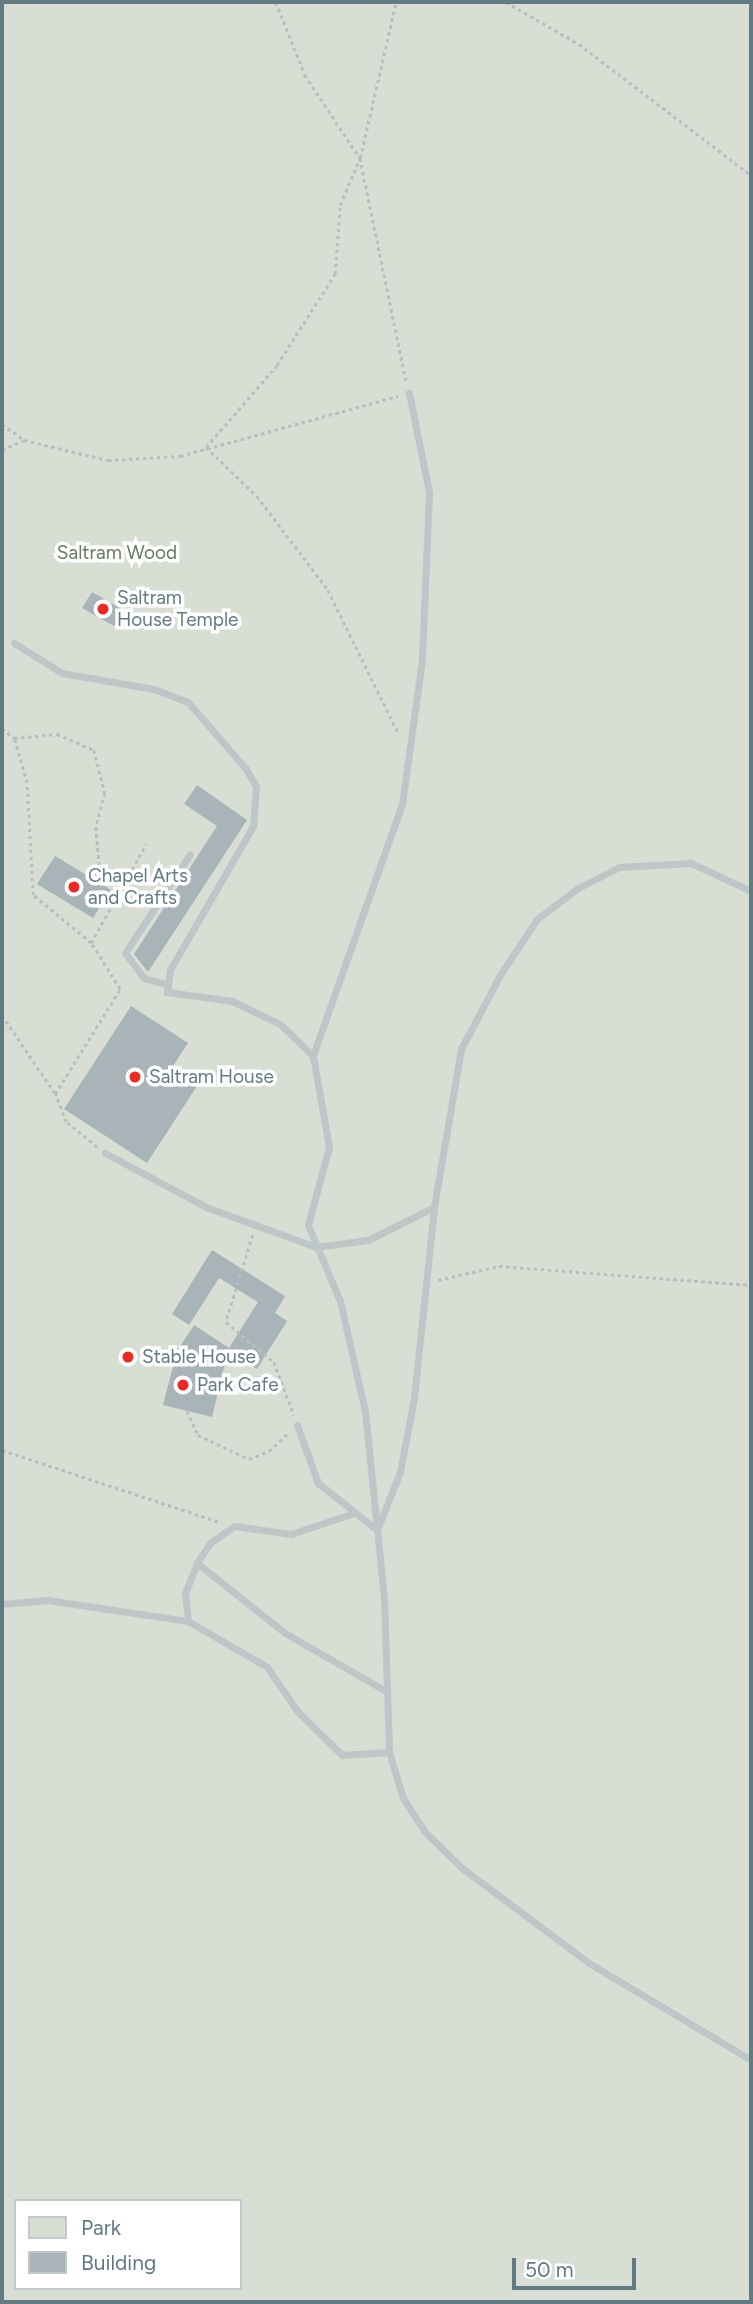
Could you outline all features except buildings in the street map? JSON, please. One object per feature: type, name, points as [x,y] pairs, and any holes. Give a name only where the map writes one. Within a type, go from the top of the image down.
[{"type":"lane","points":[[409,393],[429,492],[422,660],[402,804],[313,1056],[329,1147],[308,1225],[354,1354],[377,1530],[389,1752],[403,1798],[425,1832],[461,1868],[589,1963],[751,2060]]},
{"type":"lane","points":[[14,643],[62,673],[154,688],[188,702],[256,786],[253,827],[241,855],[166,984],[167,992],[232,1001],[280,1024],[313,1056]]},
{"type":"lane","points":[[166,984],[144,978],[125,953],[190,854]]},
{"type":"lane","points":[[377,1530],[400,1472],[434,1208],[461,1049],[537,919],[588,883],[654,860],[691,863],[751,891]]},
{"type":"lane","points":[[105,1153],[255,1227],[316,1247],[368,1240],[434,1208]]},
{"type":"lane","points":[[297,1425],[318,1483],[351,1514],[377,1530]]},
{"type":"lane","points":[[188,1621],[185,1593],[197,1563],[210,1543],[234,1526],[291,1534],[351,1514]]},
{"type":"lane","points":[[197,1563],[285,1633],[384,1690]]},
{"type":"lane","points":[[2,1604],[47,1600],[188,1621],[267,1667],[298,1712],[342,1755],[389,1752]]},
{"type":"path","points":[[2,424],[24,440],[108,460],[180,456],[409,393],[360,158],[305,75],[276,2]]},
{"type":"path","points":[[206,447],[277,365],[335,274],[340,205],[360,158],[396,2]]},
{"type":"path","points":[[506,2],[579,44],[751,176]]},
{"type":"path","points":[[2,450],[24,440]]},
{"type":"path","points":[[206,447],[257,496],[328,590],[357,639],[408,754]]},
{"type":"path","points":[[2,728],[13,738],[27,783],[33,895],[91,943],[120,989],[55,1094]]},
{"type":"path","points":[[13,738],[57,734],[94,750],[105,793],[96,827],[99,863],[120,891]]},
{"type":"path","points":[[91,943],[146,844]]},
{"type":"path","points":[[2,1015],[35,1073],[55,1094],[66,1122],[105,1153]]},
{"type":"path","points":[[187,1411],[198,1435],[249,1459],[270,1451],[297,1425],[274,1362],[226,1322],[255,1227]]},
{"type":"path","points":[[426,1282],[499,1266],[751,1285]]},
{"type":"path","points":[[2,1450],[234,1526]]},
{"type":"green space","name":"Saltram Wood","points":[[2,2],[751,2],[751,2302],[2,2302]]},
{"type":"place","name":"Saltram House Temple","points":[[103,609]]},
{"type":"place","name":"Chapel Arts and Crafts","points":[[74,887]]},
{"type":"place","name":"Saltram House","points":[[135,1077]]},
{"type":"place","name":"Stable House","points":[[128,1357]]},
{"type":"place","name":"Park Cafe","points":[[183,1385]]}]
